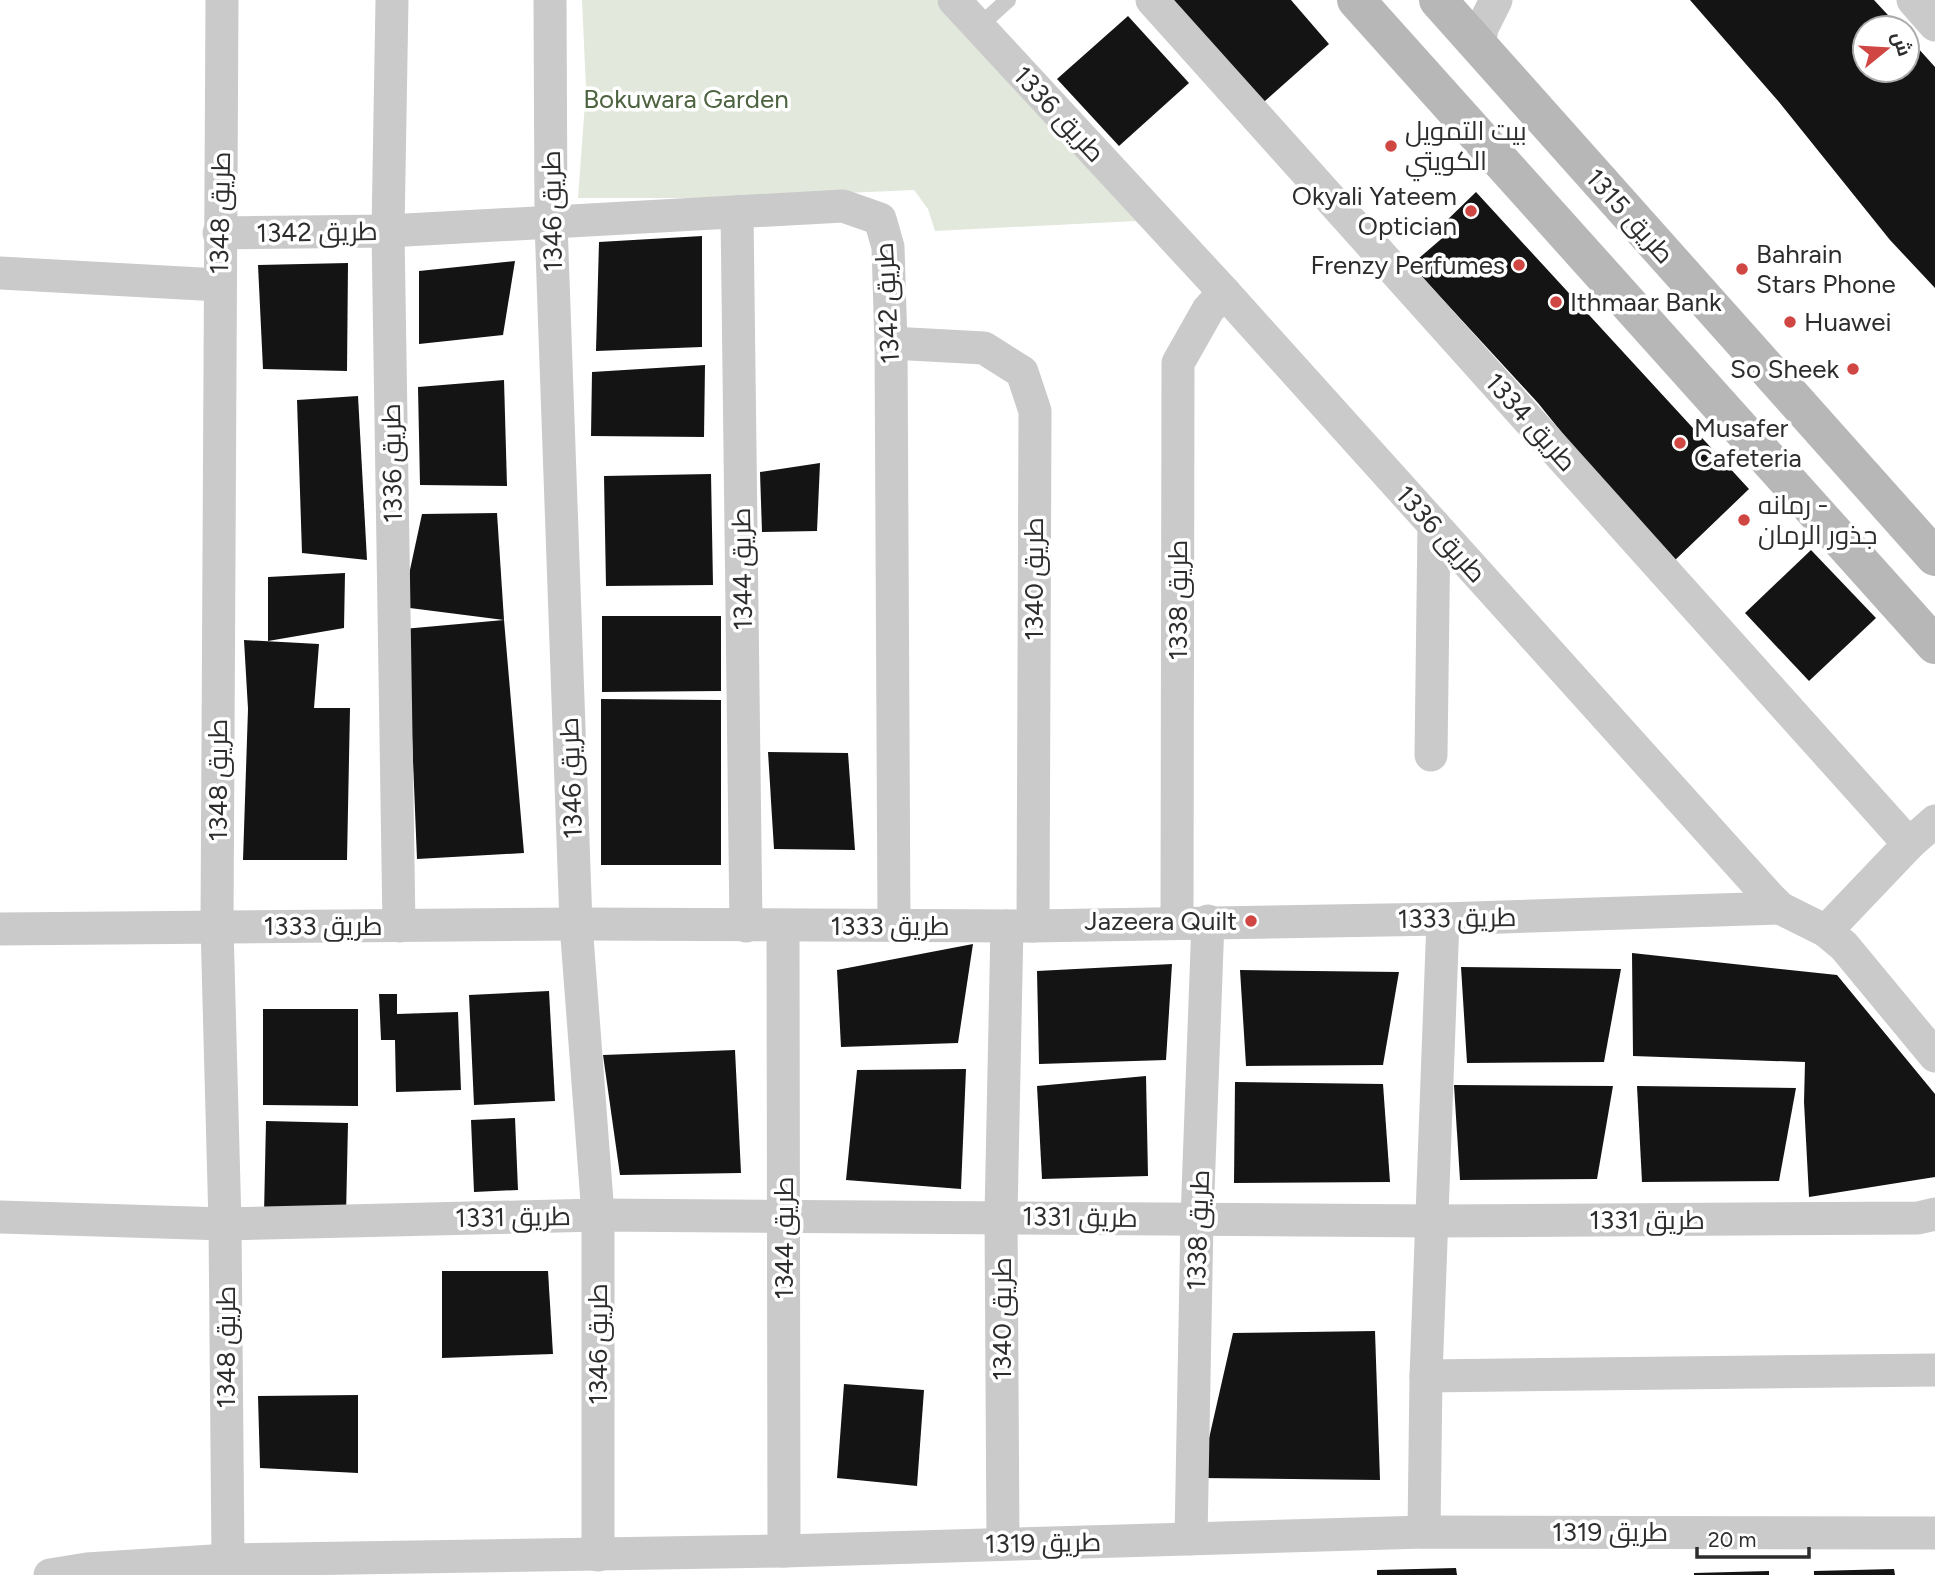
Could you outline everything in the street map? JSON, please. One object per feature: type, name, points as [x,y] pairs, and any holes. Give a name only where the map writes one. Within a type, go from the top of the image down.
[{"type":"street","name":"طريق 1348","points":[[222,0],[217,926],[225,1224],[228,1560]]},
{"type":"street","name":"طريق 1336","points":[[392,0],[388,231],[398,926]]},
{"type":"street","name":"طريق 1346","points":[[550,0],[551,223],[576,924],[598,1215],[598,1555]]},
{"type":"street","name":"طريق 1336","points":[[954,0],[1224,292],[1780,908],[1826,931],[1844,946],[1935,1056]]},
{"type":"street","name":"طريق 1334","points":[[1152,0],[1909,844]]},
{"type":"street","points":[[1356,0],[1935,645]]},
{"type":"street","name":"طريق 1315","points":[[1438,0],[1935,557]]},
{"type":"street","points":[[1479,47],[1482,28],[1496,0]]},
{"type":"street","points":[[1913,0],[1935,25]]},
{"type":"street","name":"طريق 1342","points":[[219,233],[388,231],[843,206],[880,219],[888,247],[891,343],[894,925]]},
{"type":"street","name":"طريق 1344","points":[[737,212],[746,926]]},
{"type":"street","points":[[0,274],[219,285]]},
{"type":"street","name":"طريق 1338","points":[[1191,1539],[1197,1219],[1178,363],[1208,310],[1224,292]]},
{"type":"street","name":"طريق 1340","points":[[891,343],[984,348],[1022,372],[1035,411],[1020,926],[1001,1216],[1003,1543]]},
{"type":"street","points":[[1431,755],[1434,525]]},
{"type":"street","points":[[1826,931],[1909,844],[1935,821]]},
{"type":"street","name":"طريق 1333","points":[[0,929],[576,924],[1020,926],[1192,921],[1443,919],[1780,908]]},
{"type":"street","points":[[1424,1532],[1426,1376],[1434,1221],[1443,919]]},
{"type":"street","name":"طريق 1344","points":[[783,926],[784,1550]]},
{"type":"street","name":"طريق 1331","points":[[0,1217],[225,1224],[598,1215],[1434,1221],[1918,1218],[1935,1214]]},
{"type":"street","points":[[1426,1376],[1935,1370]]},
{"type":"street","name":"طريق 1319","points":[[50,1575],[128,1566],[149,1571],[228,1560],[425,1566],[532,1565],[598,1555],[1424,1532],[1935,1533]]},
{"type":"lane","points":[[978,27],[1008,0]]},
{"type":"green space","name":"Bokuwara Garden","points":[[582,0],[937,0],[1136,221],[935,231],[928,209],[914,190],[737,198],[578,198],[586,89]]},
{"type":"building","points":[[1163,0],[1291,0],[1329,44],[1257,108]]},
{"type":"building","points":[[1690,0],[1874,0],[1887,14],[1851,14],[1851,84],[1921,84],[1921,52],[1935,67],[1935,288],[1890,240],[1779,102]]},
{"type":"building","points":[[1128,16],[1189,83],[1119,146],[1057,79]]},
{"type":"building","points":[[1476,192],[1749,489],[1673,562],[1614,497],[1538,403],[1411,265],[1447,234],[1440,227]]},
{"type":"building","points":[[702,236],[702,347],[596,351],[599,242]]},
{"type":"building","points":[[515,261],[503,335],[419,344],[419,271]]},
{"type":"building","points":[[348,263],[347,371],[263,369],[258,265]]},
{"type":"building","points":[[705,365],[704,437],[591,436],[592,372]]},
{"type":"building","points":[[504,380],[507,486],[420,485],[418,387]]},
{"type":"building","points":[[358,396],[367,560],[302,553],[297,400]]},
{"type":"building","points":[[820,463],[817,531],[762,532],[760,472]]},
{"type":"building","points":[[711,474],[713,585],[606,586],[604,476]]},
{"type":"building","points":[[497,513],[504,620],[402,607],[422,514]]},
{"type":"building","points":[[1811,550],[1876,618],[1809,681],[1745,613]]},
{"type":"building","points":[[345,573],[344,628],[268,641],[268,577]]},
{"type":"building","points":[[602,616],[721,616],[721,691],[602,692]]},
{"type":"building","points":[[504,620],[524,853],[417,859],[411,712],[403,629]]},
{"type":"building","points":[[244,640],[319,644],[314,708],[350,708],[347,860],[243,860],[248,709]]},
{"type":"building","points":[[601,699],[721,700],[721,865],[601,865]]},
{"type":"building","points":[[768,752],[848,753],[855,850],[774,849]]},
{"type":"building","points":[[973,944],[958,1043],[841,1047],[837,970]]},
{"type":"building","points":[[1632,953],[1837,975],[1935,1094],[1935,1177],[1809,1197],[1804,1102],[1805,1062],[1633,1056]]},
{"type":"building","points":[[1172,964],[1166,1060],[1039,1064],[1037,971]]},
{"type":"building","points":[[1461,967],[1621,969],[1604,1062],[1467,1063]]},
{"type":"building","points":[[1240,970],[1399,972],[1383,1065],[1246,1066]]},
{"type":"building","points":[[549,991],[555,1101],[474,1105],[469,995]]},
{"type":"building","points":[[379,994],[397,994],[397,1014],[458,1012],[461,1090],[396,1092],[395,1040],[381,1040]]},
{"type":"building","points":[[263,1009],[358,1009],[358,1106],[263,1105]]},
{"type":"building","points":[[735,1050],[741,1173],[620,1175],[603,1055]]},
{"type":"building","points":[[966,1069],[961,1189],[846,1180],[857,1070]]},
{"type":"building","points":[[1146,1076],[1148,1176],[1042,1179],[1037,1086]]},
{"type":"building","points":[[1235,1082],[1383,1084],[1390,1182],[1234,1183]]},
{"type":"building","points":[[1454,1085],[1613,1086],[1597,1179],[1460,1180]]},
{"type":"building","points":[[1637,1086],[1796,1088],[1779,1181],[1642,1182]]},
{"type":"building","points":[[515,1118],[518,1190],[474,1192],[471,1120]]},
{"type":"building","points":[[266,1121],[348,1123],[346,1216],[264,1214]]},
{"type":"building","points":[[442,1271],[548,1271],[553,1354],[442,1358]]},
{"type":"building","points":[[1375,1331],[1380,1480],[1200,1478],[1233,1333]]},
{"type":"building","points":[[844,1384],[924,1390],[917,1486],[837,1478]]},
{"type":"building","points":[[358,1395],[358,1473],[260,1468],[258,1396]]},
{"type":"building","points":[[1456,1568],[1457,1575],[1377,1575],[1377,1570]]},
{"type":"building","points":[[1894,1569],[1895,1575],[1814,1575],[1814,1571]]},
{"type":"building","points":[[1769,1571],[1769,1575],[1694,1575],[1694,1573]]},
{"type":"place","name":"بيت التمويل الكويتي","points":[[1391,146]]},
{"type":"place","name":"Okyali Yateem Optician","points":[[1471,211]]},
{"type":"place","name":"Frenzy Perfumes","points":[[1519,265]]},
{"type":"place","name":"Bahrain Stars Phone","points":[[1742,269]]},
{"type":"place","name":"Ithmaar Bank","points":[[1556,302]]},
{"type":"place","name":"Huawei","points":[[1790,322]]},
{"type":"place","name":"So Sheek","points":[[1853,369]]},
{"type":"place","name":"Musafer Cafeteria","points":[[1680,443]]},
{"type":"place","name":"رمانه - جذور الرمان","points":[[1744,520]]},
{"type":"place","name":"Jazeera Quilt","points":[[1251,921]]}]
